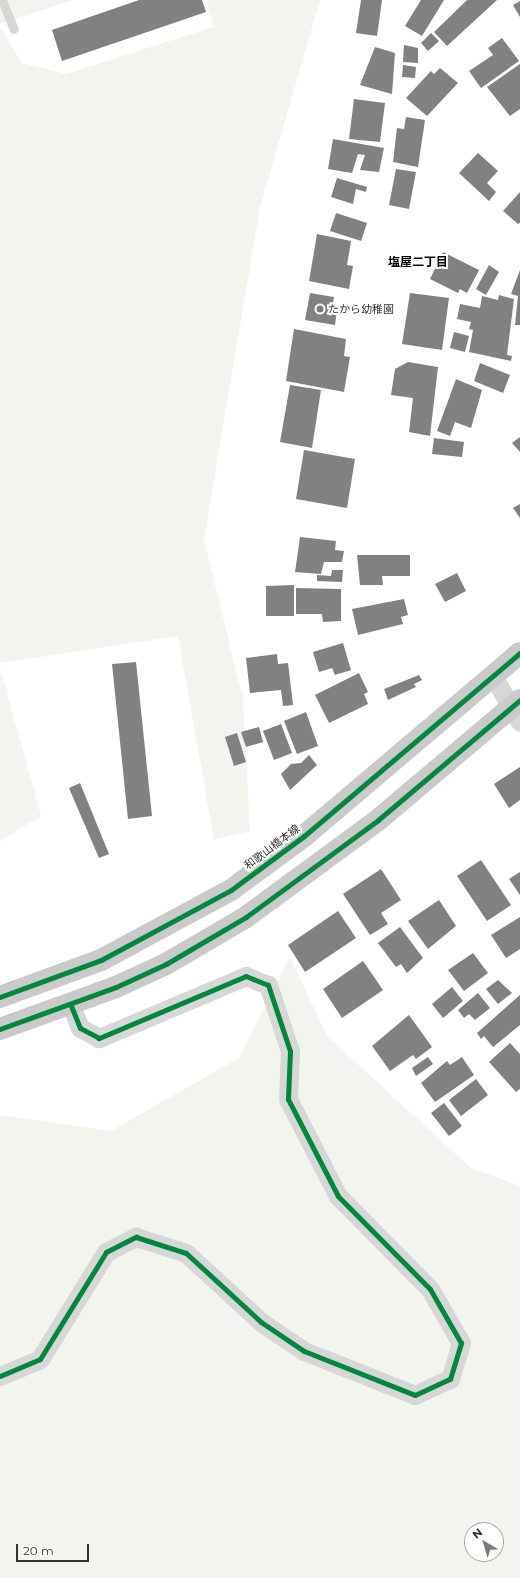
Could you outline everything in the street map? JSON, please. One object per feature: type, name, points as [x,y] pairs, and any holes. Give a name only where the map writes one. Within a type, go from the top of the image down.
[{"type":"main road","name":"和歌山橋本線","points":[[0,997],[101,960],[231,890],[304,836],[520,653]]},
{"type":"main road","points":[[0,1030],[71,1006],[166,964],[246,917],[378,820],[516,710]]},
{"type":"street","points":[[493,676],[516,710]]},
{"type":"street","points":[[0,1376],[40,1359],[106,1252],[136,1237],[186,1253],[261,1322],[304,1351],[415,1395],[450,1379],[462,1343],[430,1289],[338,1196],[288,1098],[290,1051],[268,985],[246,976],[99,1038],[80,1028],[71,1006]]},
{"type":"lane","points":[[2,0],[14,29]]},
{"type":"shaded area","points":[[0,0],[73,0],[0,24]]},
{"type":"shaded area","points":[[206,0],[320,0],[260,207],[204,540],[243,699],[250,831],[214,840],[178,636],[0,663],[0,27],[22,63],[66,74],[213,27]]},
{"type":"shaded area","points":[[0,668],[41,816],[0,841]]},
{"type":"shaded area","points":[[290,957],[327,1036],[471,1168],[520,1186],[520,1578],[0,1578],[0,1115],[111,1131],[239,1058]]},
{"type":"building","points":[[139,0],[202,0],[206,12],[62,61],[52,30]]},
{"type":"building","points":[[361,0],[382,0],[377,36],[356,33]]},
{"type":"building","points":[[421,0],[444,0],[422,36],[405,26]]},
{"type":"building","points":[[467,0],[497,0],[447,46],[434,32]]},
{"type":"building","points":[[520,1],[520,17],[513,5]]},
{"type":"building","points":[[431,33],[439,41],[428,51],[421,43]]},
{"type":"building","points":[[502,38],[519,61],[481,88],[469,71],[493,55],[488,48]]},
{"type":"building","points":[[404,45],[418,48],[418,63],[403,62]]},
{"type":"building","points":[[375,47],[395,53],[392,94],[360,85]]},
{"type":"building","points":[[520,64],[520,109],[510,116],[487,87]]},
{"type":"building","points":[[403,65],[416,67],[415,78],[402,77]]},
{"type":"building","points":[[440,68],[458,83],[427,116],[406,98],[431,71],[434,74]]},
{"type":"building","points":[[354,99],[385,103],[380,142],[349,139]]},
{"type":"building","points":[[406,117],[425,120],[418,167],[393,162],[397,128],[404,129]]},
{"type":"building","points":[[333,139],[384,148],[379,172],[360,170],[365,155],[358,154],[352,173],[328,169]]},
{"type":"building","points":[[478,153],[498,171],[487,183],[496,192],[489,201],[459,173]]},
{"type":"building","points":[[396,169],[416,172],[409,209],[389,205]]},
{"type":"building","points":[[337,178],[367,187],[366,192],[356,189],[353,204],[331,197]]},
{"type":"building","points":[[520,192],[520,223],[518,224],[503,211]]},
{"type":"building","points":[[336,213],[367,223],[361,241],[330,231]]},
{"type":"building","points":[[317,234],[351,241],[347,265],[353,266],[349,289],[309,281]]},
{"type":"building","points":[[443,252],[479,270],[467,293],[460,289],[458,293],[430,279]]},
{"type":"building","points":[[489,265],[499,272],[486,295],[476,289]]},
{"type":"building","points":[[520,270],[520,325],[515,325],[518,296],[511,294]]},
{"type":"building","points":[[310,293],[334,297],[332,309],[337,310],[335,325],[305,320]]},
{"type":"building","points":[[410,293],[449,298],[442,350],[402,344]]},
{"type":"building","points":[[499,295],[514,299],[507,355],[512,356],[511,361],[469,352],[473,330],[469,329],[471,322],[457,319],[460,304],[480,308],[482,296],[498,300]]},
{"type":"building","points":[[294,329],[346,339],[344,356],[350,357],[344,392],[286,381]]},
{"type":"building","points":[[454,332],[469,336],[465,352],[450,348]]},
{"type":"building","points":[[408,362],[438,367],[430,436],[409,432],[413,398],[391,395],[395,369]]},
{"type":"building","points":[[480,363],[510,375],[503,393],[474,381]]},
{"type":"building","points":[[456,379],[482,390],[471,428],[455,422],[450,436],[437,431]]},
{"type":"building","points":[[290,385],[321,390],[312,448],[280,442]]},
{"type":"building","points":[[520,437],[520,452],[512,443]]},
{"type":"building","points":[[434,438],[464,442],[462,457],[432,454]]},
{"type":"building","points":[[304,450],[355,459],[347,508],[296,499]]},
{"type":"building","points":[[520,504],[520,518],[513,508]]},
{"type":"building","points":[[300,537],[336,541],[335,550],[344,551],[342,562],[324,562],[321,574],[295,572]]},
{"type":"building","points":[[357,555],[410,555],[410,576],[382,576],[383,585],[360,585]]},
{"type":"building","points":[[332,570],[343,570],[342,582],[317,581],[317,575],[331,576]]},
{"type":"building","points":[[457,573],[466,591],[445,602],[435,584]]},
{"type":"building","points":[[294,585],[294,616],[266,616],[266,586]]},
{"type":"building","points":[[296,588],[341,589],[341,621],[323,622],[322,614],[296,614]]},
{"type":"building","points":[[404,599],[408,615],[401,617],[403,624],[358,635],[352,609]]},
{"type":"building","points":[[343,643],[351,670],[335,675],[332,668],[319,672],[313,652]]},
{"type":"building","points":[[277,654],[278,664],[288,663],[293,705],[283,706],[281,690],[250,693],[246,658]]},
{"type":"building","points":[[136,662],[152,816],[128,819],[112,664]]},
{"type":"building","points":[[359,673],[368,692],[364,694],[368,704],[329,723],[315,695]]},
{"type":"building","points":[[419,675],[422,680],[414,684],[416,687],[388,700],[384,689]]},
{"type":"building","points":[[306,712],[318,746],[297,754],[284,721]]},
{"type":"building","points":[[281,724],[292,753],[274,760],[263,731]]},
{"type":"building","points":[[259,727],[263,742],[246,747],[241,732]]},
{"type":"building","points":[[237,733],[246,762],[234,766],[225,737]]},
{"type":"building","points":[[309,755],[317,765],[290,790],[281,774],[291,764],[301,763]]},
{"type":"building","points":[[520,767],[520,800],[509,808],[494,784]]},
{"type":"building","points":[[80,783],[109,854],[99,858],[69,788]]},
{"type":"building","points":[[481,860],[511,905],[487,921],[457,876]]},
{"type":"building","points":[[381,869],[401,900],[381,913],[388,924],[370,935],[343,894]]},
{"type":"building","points":[[520,872],[520,895],[509,879]]},
{"type":"building","points":[[439,900],[456,926],[428,949],[408,921]]},
{"type":"building","points":[[338,911],[356,938],[305,972],[288,945]]},
{"type":"building","points":[[520,917],[520,949],[506,958],[491,935]]},
{"type":"building","points":[[400,927],[423,958],[407,973],[401,964],[396,967],[378,943]]},
{"type":"building","points":[[473,953],[488,973],[464,991],[448,970]]},
{"type":"building","points":[[363,961],[383,990],[342,1018],[323,989]]},
{"type":"building","points":[[498,980],[512,993],[498,1004],[486,989]]},
{"type":"building","points":[[452,987],[463,1001],[443,1018],[432,1004]]},
{"type":"building","points":[[478,993],[490,1008],[475,1020],[469,1014],[464,1018],[458,1010]]},
{"type":"building","points":[[520,995],[520,1025],[493,1047],[484,1036],[481,1039],[477,1033]]},
{"type":"building","points":[[409,1015],[432,1047],[416,1059],[413,1055],[390,1071],[372,1046]]},
{"type":"building","points":[[510,1043],[520,1054],[520,1089],[516,1092],[489,1062]]},
{"type":"building","points":[[428,1057],[433,1064],[416,1076],[412,1068]]},
{"type":"building","points":[[462,1057],[474,1075],[435,1102],[421,1083],[447,1061],[450,1065]]},
{"type":"building","points":[[476,1079],[488,1095],[461,1116],[449,1100]]},
{"type":"building","points":[[444,1103],[462,1126],[449,1136],[431,1113]]},
{"type":"cycle path","points":[[0,997],[101,960],[231,890],[304,836],[520,653]]},
{"type":"cycle path","points":[[0,1029],[116,987],[166,964],[246,917],[378,820],[520,700]]},
{"type":"cycle path","points":[[0,1376],[40,1359],[106,1252],[136,1237],[186,1253],[261,1322],[304,1351],[415,1395],[450,1379],[461,1343],[430,1289],[338,1196],[288,1099],[290,1051],[268,985],[246,976],[99,1038],[80,1028],[71,1006]]},
{"type":"place","name":"たから幼稚園","points":[[320,309]]},
{"type":"district","name":"塩屋二丁目","points":[[418,262]]}]
